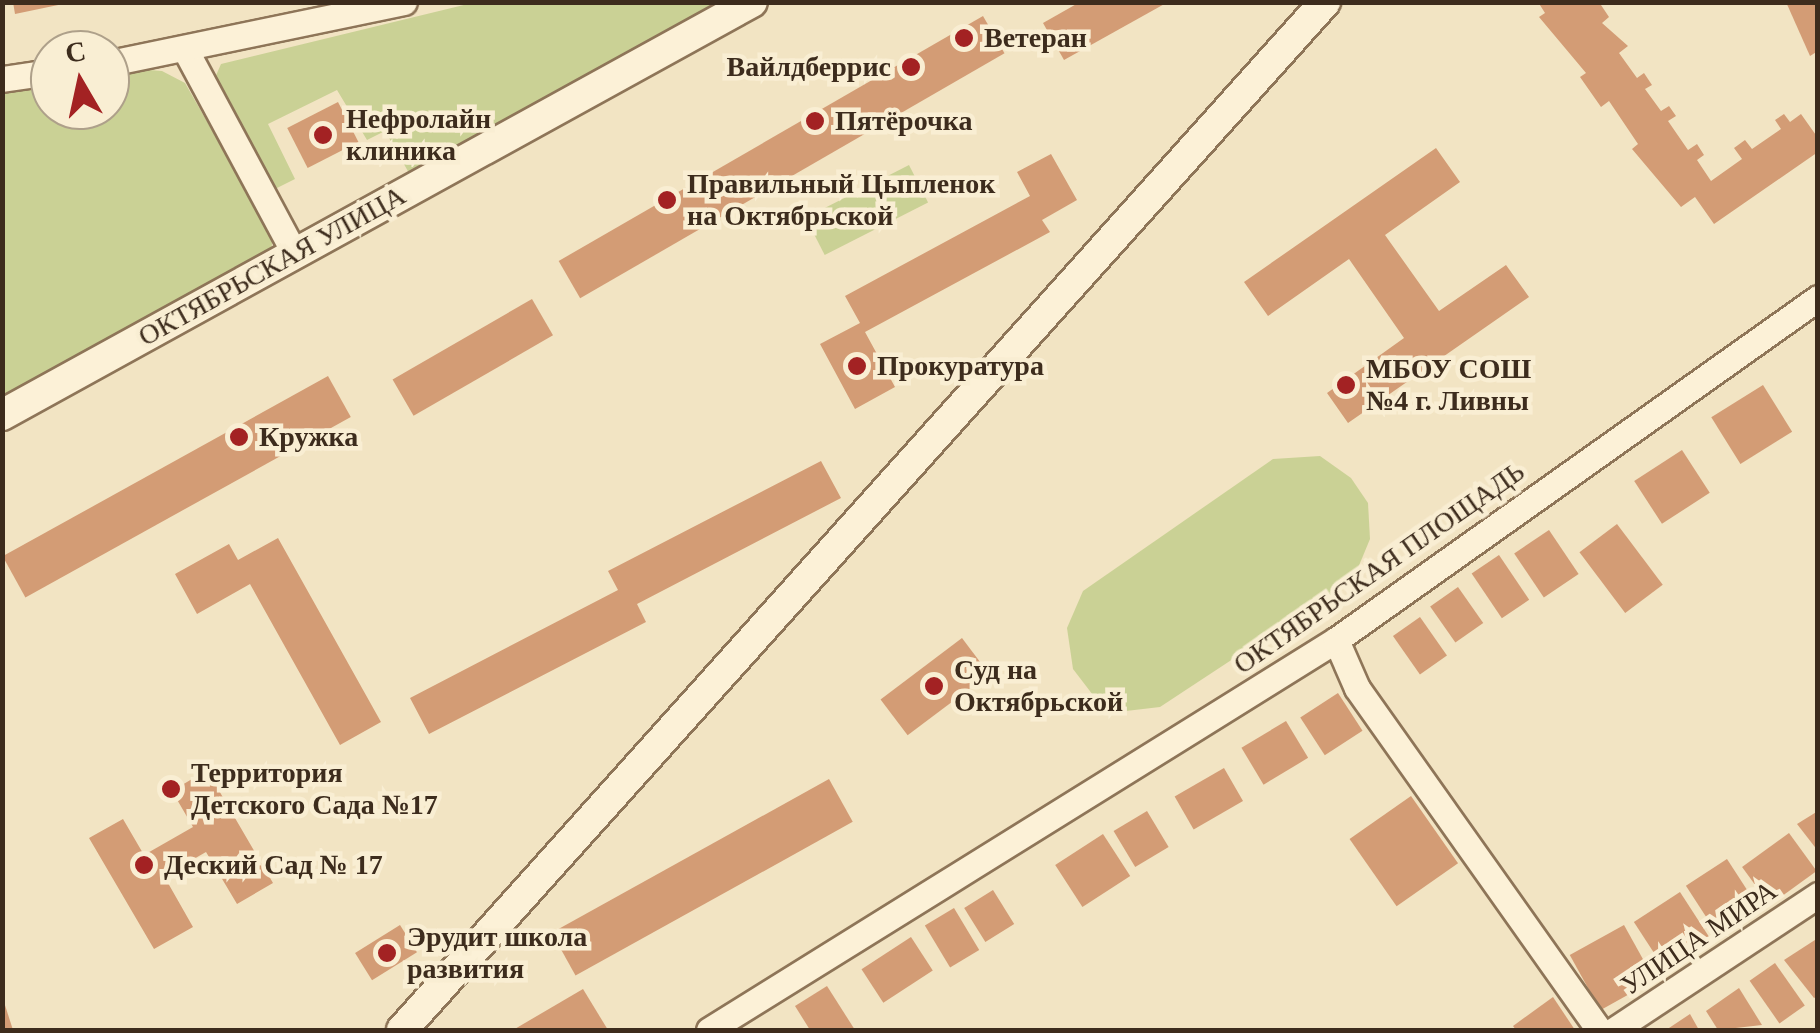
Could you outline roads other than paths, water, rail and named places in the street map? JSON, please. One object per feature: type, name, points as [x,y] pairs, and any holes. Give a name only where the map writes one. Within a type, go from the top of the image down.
[{"type":"street","points":[[130,60],[404,2]]},
{"type":"street","name":"ОКТЯБРЬСКАЯ УЛИЦА","points":[[2,414],[752,2]]},
{"type":"street","points":[[402,1030],[1325,2]]},
{"type":"street","points":[[186,51],[295,254]]},
{"type":"street","points":[[2,80],[30,75]]},
{"type":"street","name":"ОКТЯБРЬСКАЯ ПЛОЩАДЬ","points":[[708,1030],[1336,640],[1818,298]]},
{"type":"street","points":[[1336,640],[1357,688],[1599,1030]]},
{"type":"street","name":"УЛИЦА МИРА","points":[[1614,1030],[1818,895]]},
{"type":"place","name":"Ветеран","points":[[964,38]]},
{"type":"place","name":"Вайлдберрис","points":[[911,67]]},
{"type":"place","name":"Пятёрочка","points":[[815,121]]},
{"type":"place","name":"Нефролайн клиника","points":[[323,135]]},
{"type":"place","name":"Правильный Цыпленок на Октябрьской","points":[[667,200]]},
{"type":"place","name":"Прокуратура","points":[[857,366]]},
{"type":"place","name":"МБОУ СОШ №4 г. Ливны","points":[[1346,385]]},
{"type":"place","name":"Кружка","points":[[239,437]]},
{"type":"place","name":"Суд на Октябрьской","points":[[934,686]]},
{"type":"place","name":"Территория Детского Сада №17","points":[[171,789]]},
{"type":"place","name":"Деский Сад № 17","points":[[144,865]]},
{"type":"place","name":"Эрудит школа развития","points":[[387,953]]}]
